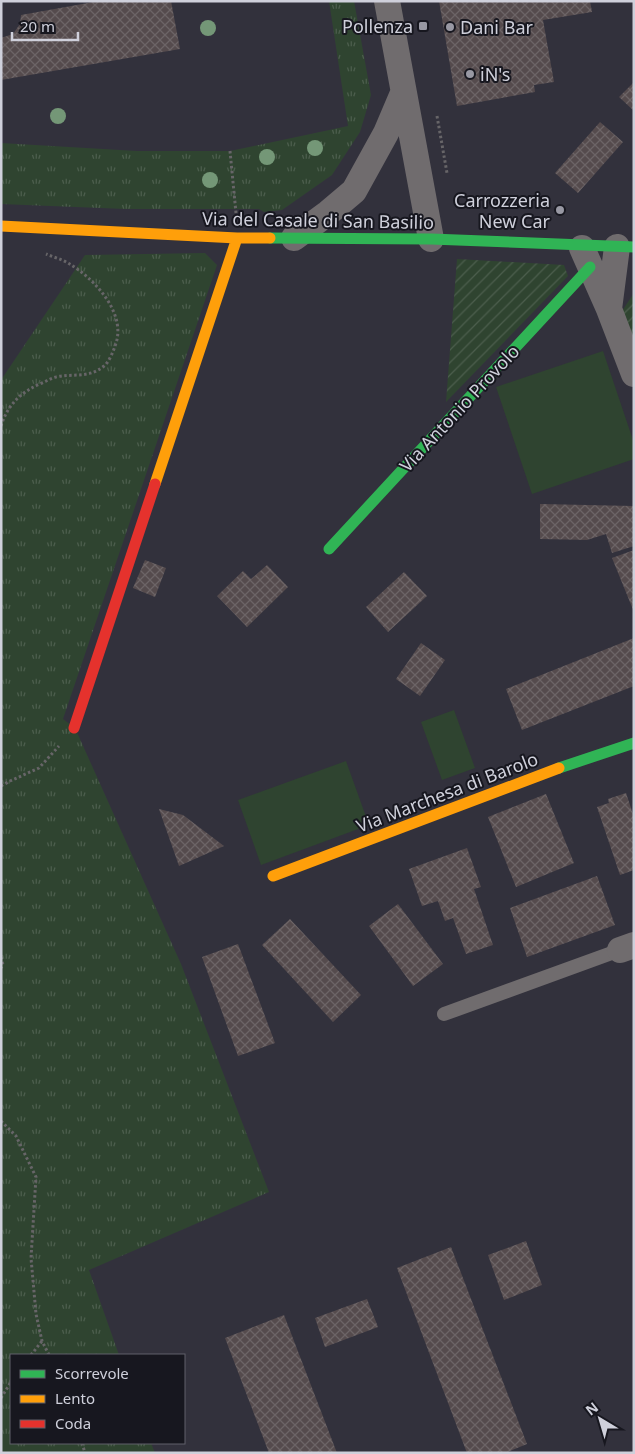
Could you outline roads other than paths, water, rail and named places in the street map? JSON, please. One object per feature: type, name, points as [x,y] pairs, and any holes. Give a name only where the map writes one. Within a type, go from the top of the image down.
[{"type":"street","points":[[387,1],[431,239]]},
{"type":"street","points":[[294,238],[354,191],[386,133],[403,93]]},
{"type":"street","name":"Via del Casale di San Basilio","points":[[1,226],[238,238],[431,239],[586,256],[626,247]]},
{"type":"street","points":[[74,728],[238,238]]},
{"type":"street","points":[[608,309],[626,247]]},
{"type":"street","points":[[586,256],[634,374]]},
{"type":"street","name":"Via Antonio Provolo","points":[[329,550],[586,256]]},
{"type":"street","name":"Via Marchesa di Barolo","points":[[273,876],[542,774],[634,744]]},
{"type":"lane","points":[[444,1014],[627,948]]},
{"type":"place","name":"Pollenza","points":[[423,26]]},
{"type":"place","name":"Dani Bar","points":[[450,27]]},
{"type":"place","name":"iN's","points":[[470,74]]},
{"type":"place","name":"Carrozzeria New Car","points":[[560,210]]}]
